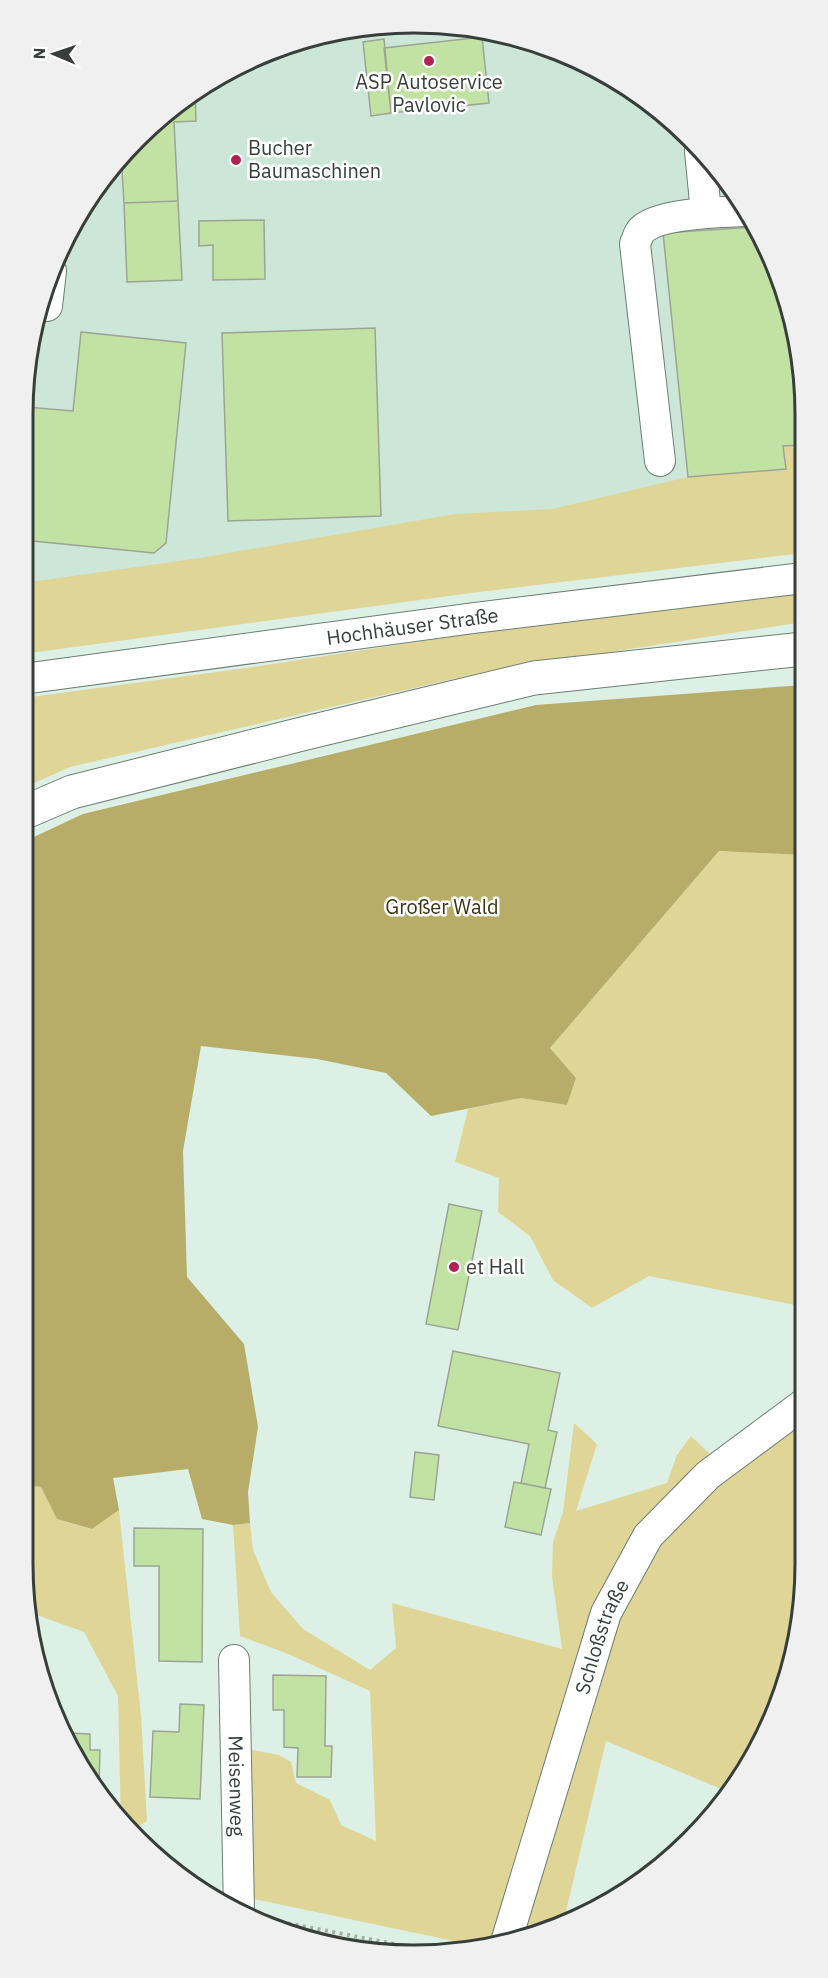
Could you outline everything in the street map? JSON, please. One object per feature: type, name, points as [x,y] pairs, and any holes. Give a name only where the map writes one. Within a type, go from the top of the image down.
[{"type":"highway","points":[[33,808],[72,792],[534,678],[795,650]]},
{"type":"street","points":[[701,165],[706,213]]},
{"type":"street","points":[[660,461],[635,244],[642,229],[659,220],[737,211]]},
{"type":"street","name":"Hochhäuser Straße","points":[[33,678],[474,618],[795,579]]},
{"type":"street","name":"Schloßstraße","points":[[509,1933],[606,1613],[648,1536],[708,1475],[795,1410]]},
{"type":"street","name":"Meisenweg","points":[[234,1660],[250,1908]]},
{"type":"path","points":[[278,1920],[398,1944]]},
{"type":"shaded area","points":[[439,34],[464,36],[513,46],[583,72],[626,97],[646,112],[700,163],[731,202],[744,224],[766,268],[788,340],[795,414],[795,525],[33,593],[34,389],[36,364],[46,315],[72,245],[97,202],[112,182],[163,128],[202,97],[224,84],[245,72],[292,53],[364,36]]},
{"type":"shaded area","points":[[795,445],[795,554],[471,593],[33,653],[33,582],[200,558],[455,514],[552,509],[688,477],[785,469],[783,446]]},
{"type":"shaded area","points":[[795,593],[795,623],[484,672],[70,767],[33,784],[33,697],[246,668],[495,630]]},
{"type":"shaded area","points":[[719,851],[795,855],[795,1305],[649,1276],[592,1308],[553,1280],[530,1236],[498,1212],[499,1178],[455,1162],[468,1109],[521,1098],[567,1105],[576,1078],[550,1048]]},
{"type":"shaded area","points":[[795,1392],[795,1564],[788,1638],[775,1686],[756,1733],[721,1789],[606,1741],[565,1914],[536,1925],[488,1938],[460,1942],[249,1898],[247,1749],[279,1755],[291,1762],[296,1783],[330,1800],[341,1825],[376,1841],[370,1691],[286,1653],[240,1636],[233,1525],[250,1523],[253,1550],[271,1592],[303,1629],[370,1670],[396,1648],[392,1603],[562,1649],[552,1576],[553,1542],[563,1512],[574,1423],[597,1444],[576,1511],[667,1483],[677,1455],[691,1436],[712,1456]]},
{"type":"shaded area","points":[[33,1486],[41,1487],[57,1519],[91,1529],[119,1510],[141,1716],[147,1821],[139,1826],[121,1806],[118,1696],[84,1632],[36,1615],[33,1564]]},
{"type":"green space","name":"Großer Wald","points":[[795,686],[795,855],[719,851],[550,1048],[576,1078],[567,1105],[521,1098],[431,1116],[386,1073],[317,1059],[201,1046],[183,1151],[187,1277],[244,1344],[258,1427],[248,1492],[250,1523],[233,1525],[202,1519],[188,1469],[113,1478],[119,1510],[92,1529],[57,1519],[41,1487],[33,1486],[33,837],[83,814],[536,705]]},
{"type":"building","points":[[475,38],[482,39],[489,103],[391,113],[384,48]]},
{"type":"building","points":[[384,39],[391,113],[371,116],[363,42]]},
{"type":"building","points":[[195,102],[196,121],[174,122],[178,201],[124,203],[122,170],[163,128]]},
{"type":"building","points":[[178,201],[182,280],[127,282],[124,203]]},
{"type":"building","points":[[264,220],[265,279],[213,280],[213,245],[199,246],[199,221]]},
{"type":"building","points":[[746,228],[756,245],[782,315],[792,364],[795,445],[783,446],[786,469],[688,477],[663,233]]},
{"type":"building","points":[[375,328],[381,516],[228,521],[222,333]]},
{"type":"building","points":[[81,332],[186,343],[166,543],[154,553],[33,541],[33,408],[73,411]]},
{"type":"building","name":"et Hall","points":[[449,1204],[482,1211],[458,1330],[426,1324]]},
{"type":"building","points":[[453,1351],[560,1373],[548,1430],[557,1432],[545,1488],[521,1483],[529,1444],[438,1426]]},
{"type":"building","points":[[415,1452],[439,1455],[434,1500],[410,1497]]},
{"type":"building","points":[[514,1482],[551,1489],[541,1535],[505,1527]]},
{"type":"building","points":[[134,1528],[203,1529],[202,1662],[159,1661],[159,1566],[134,1566]]},
{"type":"building","points":[[273,1675],[326,1676],[325,1746],[332,1746],[331,1777],[297,1777],[298,1748],[284,1747],[284,1710],[273,1710]]},
{"type":"building","points":[[180,1704],[204,1705],[200,1799],[150,1797],[153,1731],[179,1732]]},
{"type":"building","points":[[72,1733],[90,1734],[90,1750],[100,1750],[99,1779]]},
{"type":"place","name":"ASP Autoservice Pavlovic","points":[[429,61]]},
{"type":"place","name":"Bucher Baumaschinen","points":[[236,160]]},
{"type":"place","name":"et Hall","points":[[454,1267]]}]
